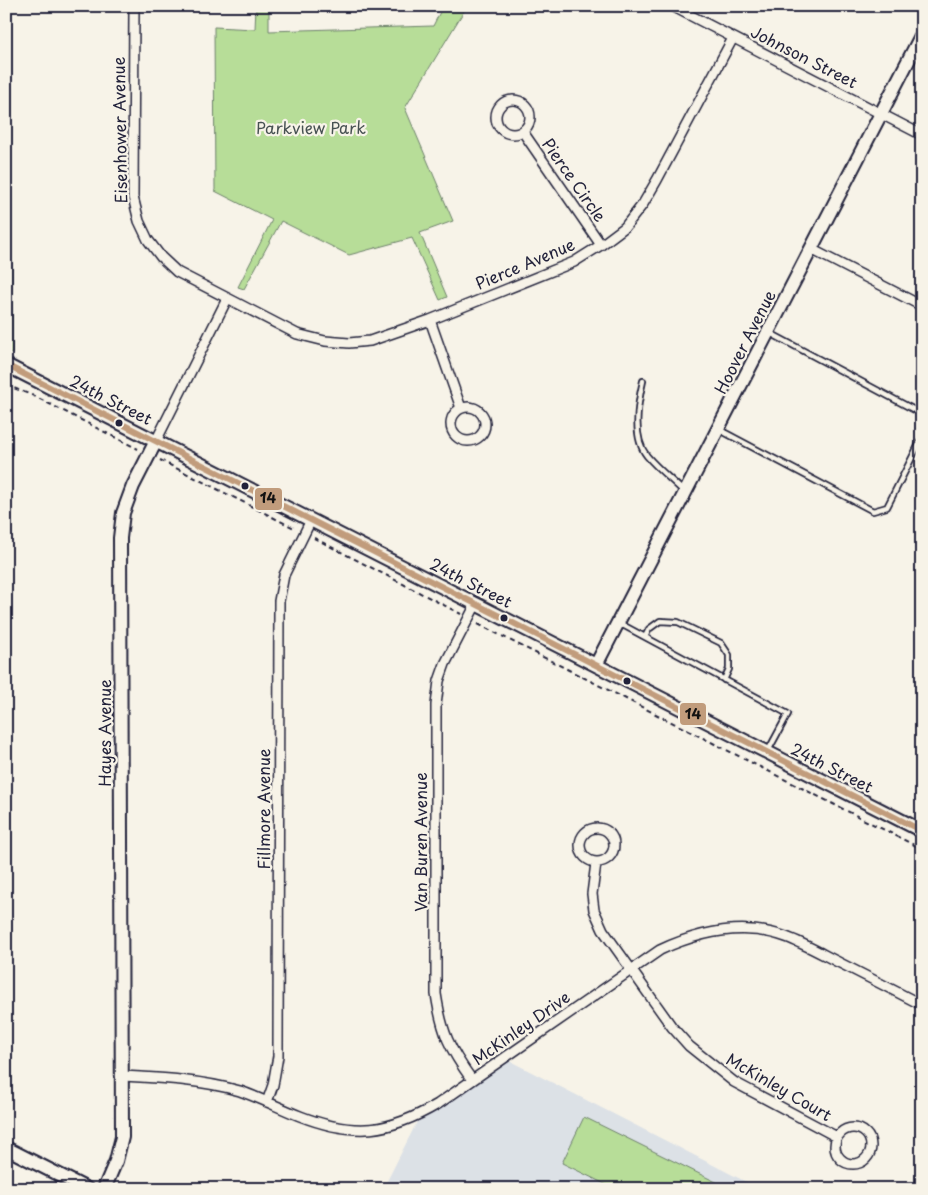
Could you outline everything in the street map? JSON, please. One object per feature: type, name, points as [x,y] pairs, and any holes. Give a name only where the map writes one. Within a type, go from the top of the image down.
[{"type":"street","name":"Eisenhower Avenue","points":[[134,6],[133,197],[139,221],[148,240],[161,257],[177,272],[227,299]]},
{"type":"street","name":"Johnson Street","points":[[672,6],[922,135]]},
{"type":"street","name":"Hoover Avenue","points":[[596,665],[922,34]]},
{"type":"street","name":"Pierce Avenue","points":[[227,299],[297,334],[325,341],[349,344],[370,341],[430,320],[574,262],[625,227],[643,204],[733,38]]},
{"type":"street","name":"Pierce Circle","points":[[523,132],[601,245]]},
{"type":"street","points":[[811,249],[922,306]]},
{"type":"street","name":"Hayes Avenue","points":[[104,1189],[116,1161],[122,1137],[120,538],[123,513],[133,486],[227,299]]},
{"type":"street","points":[[430,320],[461,408]]},
{"type":"street","name":"24th Street","points":[[6,365],[922,832]]},
{"type":"street","name":"Fillmore Avenue","points":[[267,1102],[273,1085],[278,1056],[279,601],[284,575],[310,520]]},
{"type":"street","name":"Van Buren Avenue","points":[[472,1080],[456,1057],[445,1036],[436,994],[436,715],[439,681],[445,664],[476,604]]},
{"type":"street","name":"McKinley Court","points":[[596,863],[592,894],[594,910],[603,930],[672,1027],[708,1062],[734,1082],[837,1137]]},
{"type":"street","name":"McKinley Drive","points":[[122,1076],[211,1084],[241,1092],[323,1124],[367,1130],[388,1127],[406,1122],[438,1104],[660,950],[682,940],[706,933],[728,930],[754,930],[784,936],[922,1005]]},
{"type":"street","name":"McKinley Court","points":[[849,1128],[857,1128],[869,1138],[871,1146],[869,1154],[864,1160],[848,1163],[836,1153],[837,1137],[842,1131],[849,1128]]},
{"type":"street","points":[[6,1148],[87,1189]]},
{"type":"lane","points":[[768,332],[922,414]]},
{"type":"lane","points":[[643,381],[637,404],[638,433],[646,455],[685,493]]},
{"type":"lane","points":[[718,429],[873,511],[887,507],[922,438]]},
{"type":"lane","points":[[645,637],[649,629],[660,621],[678,622],[721,643],[729,655],[729,670],[724,680]]},
{"type":"lane","points":[[618,623],[788,714],[768,753]]},
{"type":"shaded area","points":[[504,1058],[760,1189],[383,1189],[421,1114]]},
{"type":"green space","points":[[6,6],[11,6],[12,354],[6,351]]},
{"type":"green space","name":"Parkview Park","points":[[256,6],[269,6],[269,31],[433,26],[443,6],[467,6],[405,108],[453,221],[420,233],[447,297],[440,300],[412,238],[349,255],[281,221],[244,289],[238,287],[272,220],[215,191],[214,27],[255,29]]},
{"type":"green space","points":[[584,1117],[720,1184],[712,1189],[615,1189],[562,1163]]},
{"type":"transit line","name":"14","points":[[6,365],[922,831]]}]
